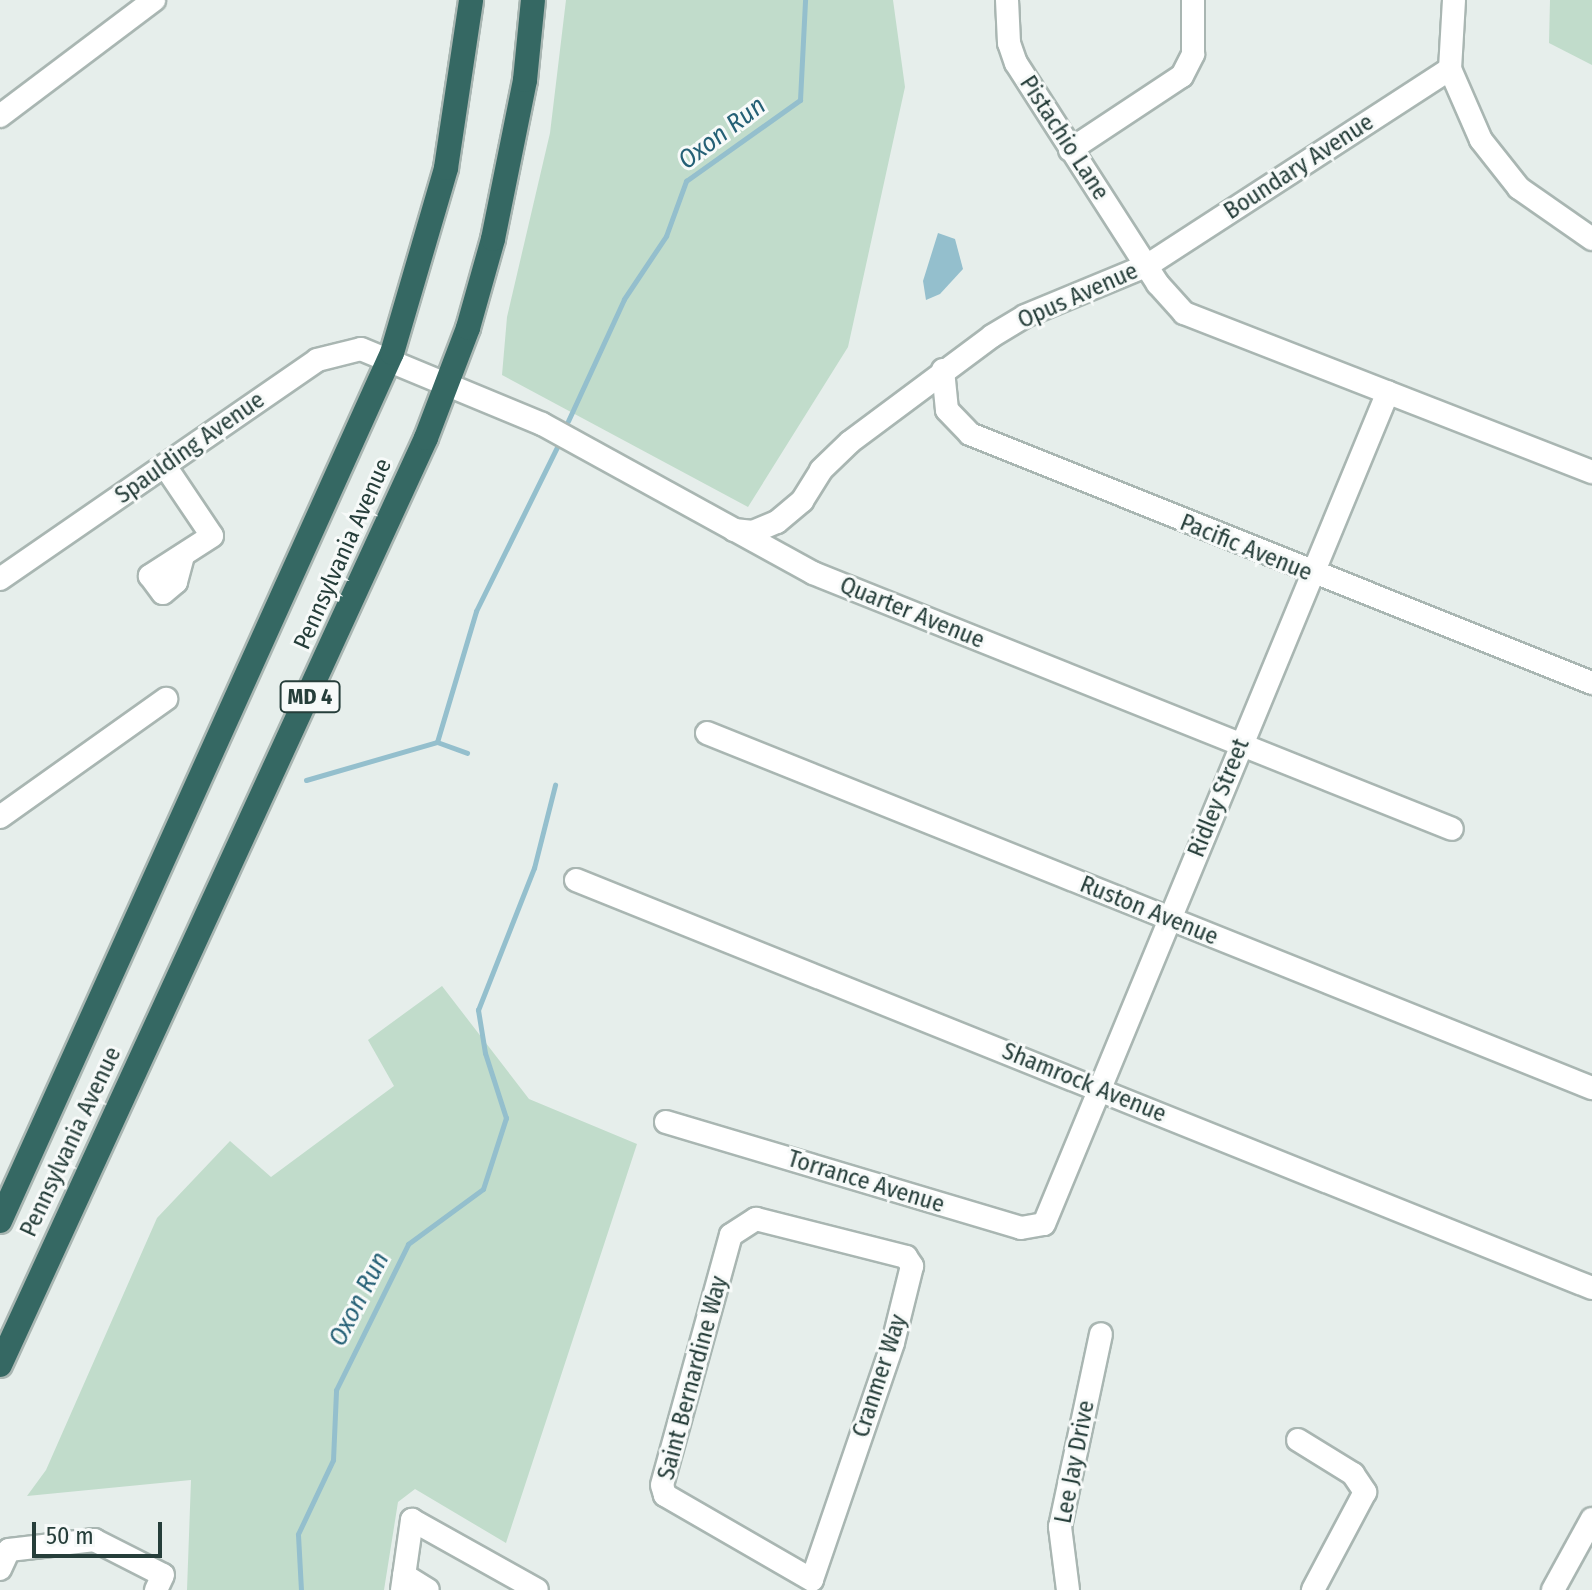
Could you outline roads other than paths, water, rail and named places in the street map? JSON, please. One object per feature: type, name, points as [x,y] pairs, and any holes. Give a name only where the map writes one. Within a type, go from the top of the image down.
[{"type":"highway","name":"Pennsylvania Avenue","points":[[0,1221],[389,361],[446,168],[471,0]]},
{"type":"highway","name":"Pennsylvania Avenue","points":[[0,1365],[361,585],[447,382],[493,239],[525,80],[533,0]]},
{"type":"street","points":[[0,116],[154,0]]},
{"type":"street","name":"Pistachio Lane","points":[[1007,0],[1012,54],[1070,150],[1148,265]]},
{"type":"street","points":[[1070,150],[1182,76],[1193,54],[1193,0]]},
{"type":"street","points":[[1454,0],[1450,69],[1481,140],[1519,188],[1592,239]]},
{"type":"street","name":"Boundary Avenue","points":[[1148,265],[1450,69]]},
{"type":"street","name":"Opus Avenue","points":[[730,529],[753,532],[777,522],[802,501],[843,449],[943,370],[1025,316],[1148,265],[1165,295],[1194,319],[1592,472]]},
{"type":"street","name":"Spaulding Avenue","points":[[0,579],[317,360],[361,349],[389,361]]},
{"type":"street","name":"Quarter Avenue","points":[[389,361],[447,382],[542,424],[730,529],[870,598],[1452,829]]},
{"type":"street","name":"Pacific Avenue","points":[[943,370],[947,410],[970,434],[1310,574],[1592,683]]},
{"type":"street","name":"Ridley Street","points":[[1054,1205],[1310,574],[1388,392]]},
{"type":"street","points":[[165,466],[212,536],[183,555]]},
{"type":"street","points":[[0,817],[166,699]]},
{"type":"street","name":"Ruston Avenue","points":[[707,733],[1592,1088]]},
{"type":"street","name":"Shamrock Avenue","points":[[576,880],[1592,1288]]},
{"type":"street","name":"Torrance Avenue","points":[[666,1122],[1029,1230],[1047,1221],[1054,1205]]},
{"type":"street","name":"Saint Bernardine Way","points":[[814,1585],[665,1495],[662,1480],[733,1232],[760,1219],[819,1235]]},
{"type":"street","name":"Cranmer Way","points":[[814,1585],[893,1343],[912,1268],[906,1257],[819,1235]]},
{"type":"street","name":"Lee Jay Drive","points":[[1068,1590],[1060,1527],[1101,1334]]},
{"type":"street","points":[[1298,1440],[1353,1474],[1365,1492],[1313,1590]]},
{"type":"street","points":[[1553,1590],[1592,1519]]},
{"type":"street","points":[[428,1590],[403,1583],[412,1520],[537,1590]]},
{"type":"street","points":[[0,1569],[9,1550],[94,1540],[163,1575],[156,1590]]},
{"type":"water","points":[[938,233],[955,239],[963,269],[940,294],[926,300],[923,281]]},
{"type":"waterway","name":"Oxon Run","points":[[568,421],[624,299],[666,236],[686,181],[800,100],[805,0]]},
{"type":"waterway","name":"Oxon Run","points":[[306,780],[437,742],[476,611],[557,447]]},
{"type":"waterway","name":"Oxon Run","points":[[437,742],[467,753]]},
{"type":"waterway","name":"Oxon Run","points":[[301,1590],[298,1534],[333,1460],[336,1390],[408,1244],[483,1189],[506,1118],[485,1053],[478,1010],[534,868],[555,785]]}]
